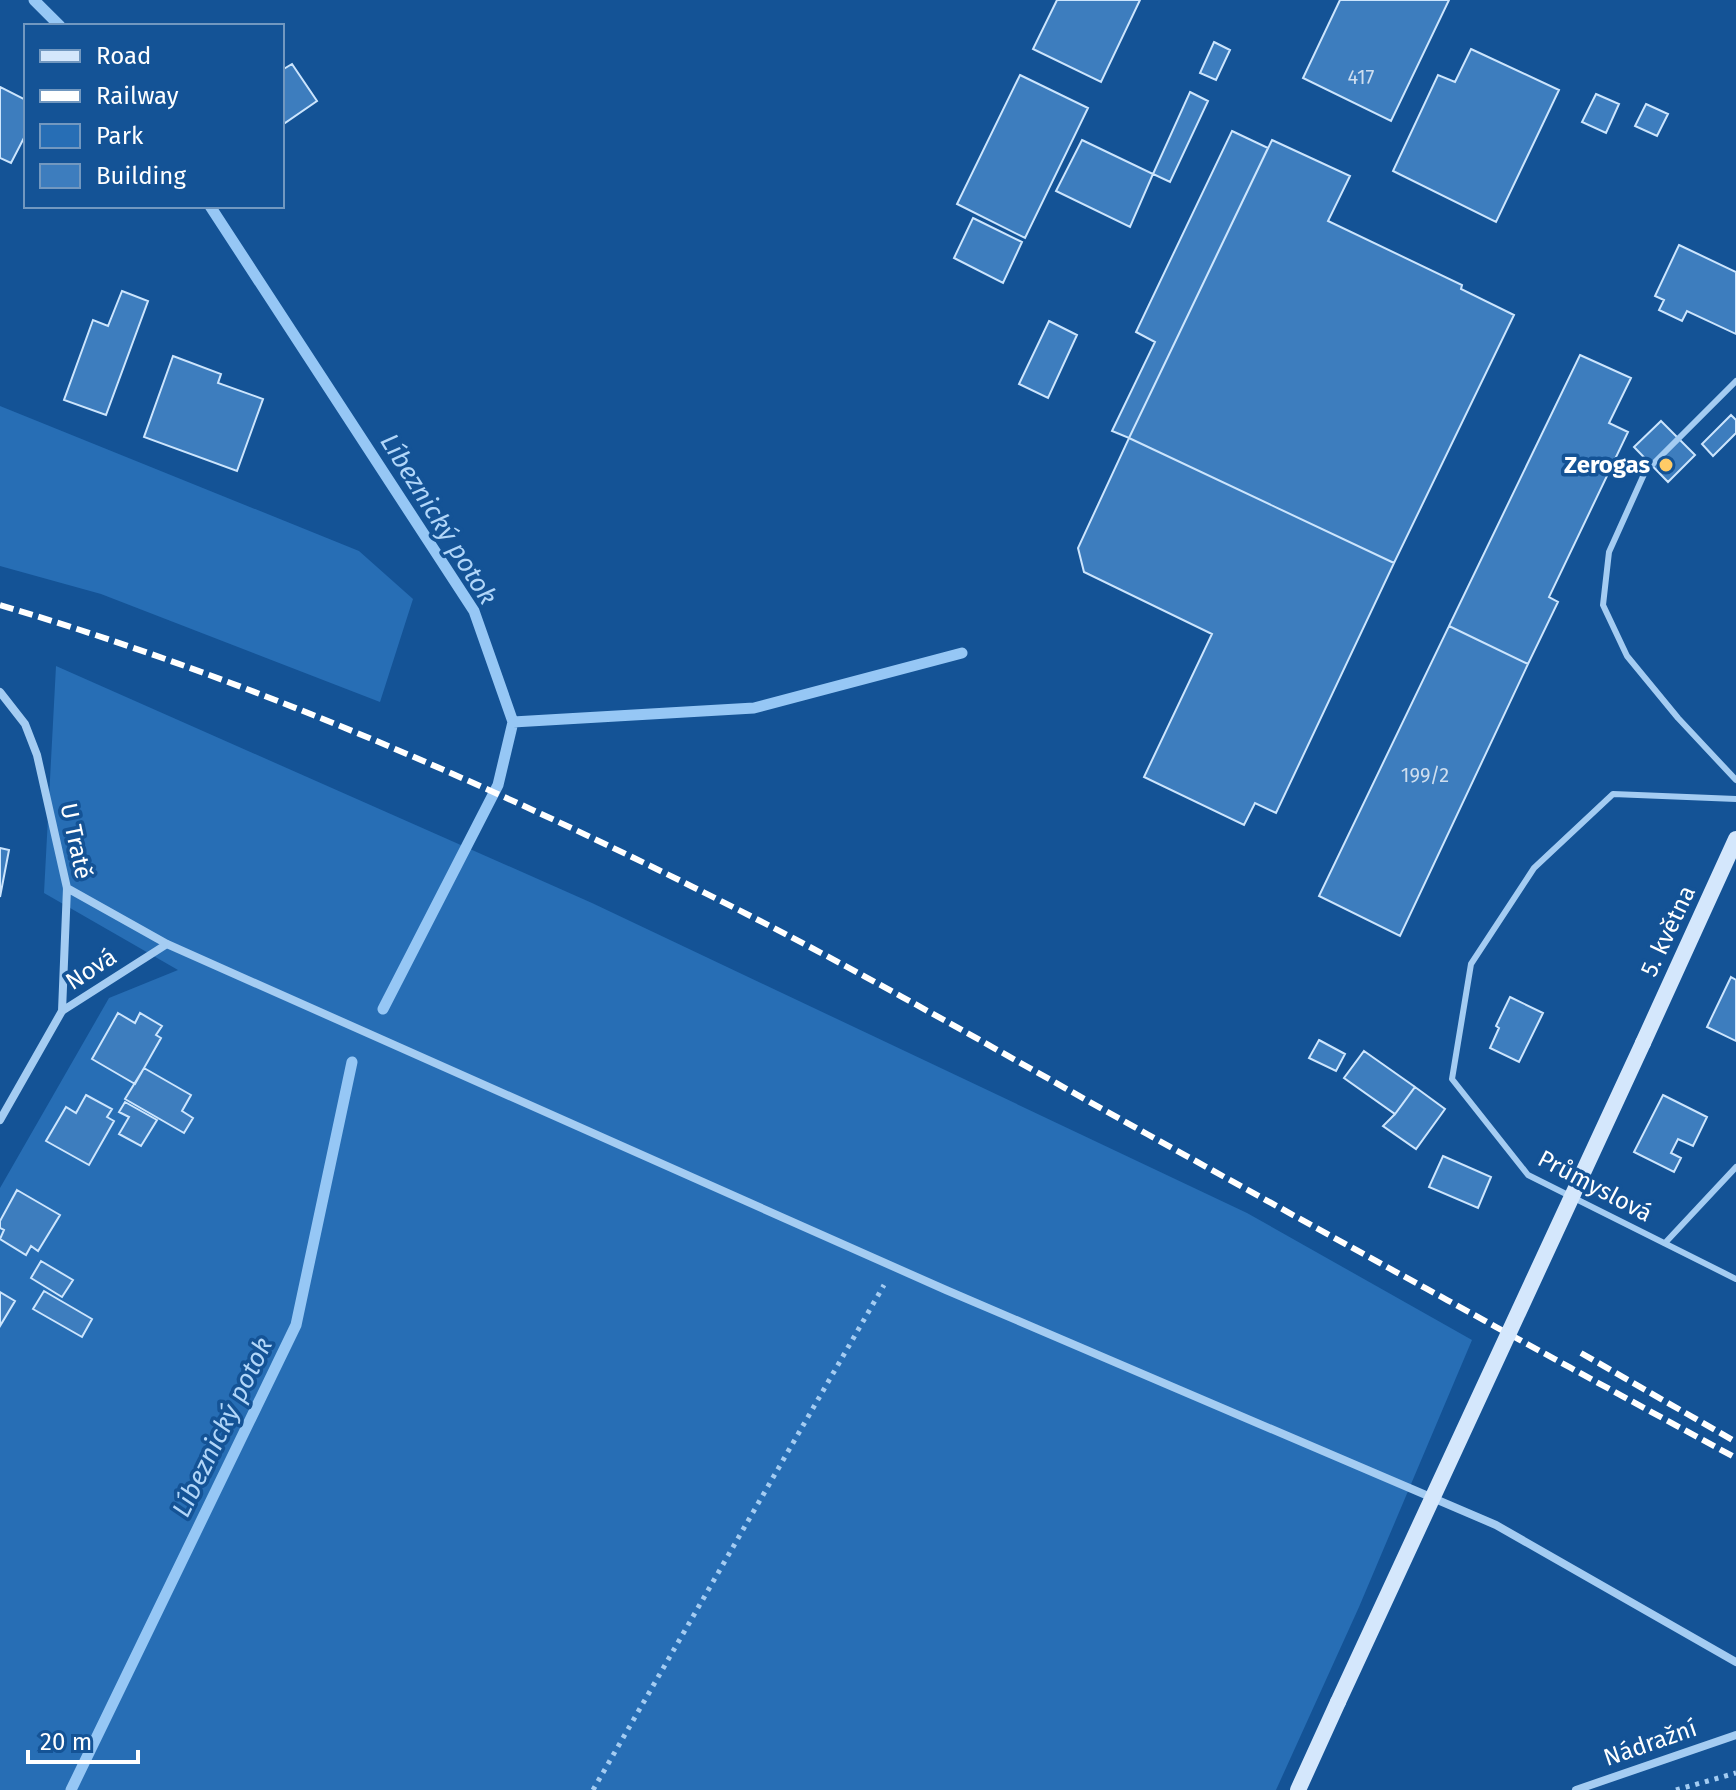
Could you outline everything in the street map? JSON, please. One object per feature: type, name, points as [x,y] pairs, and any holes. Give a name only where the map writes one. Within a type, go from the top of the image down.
[{"type":"main road","name":"5. května","points":[[1298,1790],[1736,839]]},
{"type":"street","name":"U Tratě","points":[[0,692],[25,724],[37,755],[67,888],[62,1011]]},
{"type":"street","points":[[67,888],[167,944],[894,1266],[1496,1525],[1736,1662]]},
{"type":"street","name":"Nová","points":[[0,1120],[62,1011],[167,944]]},
{"type":"street","name":"Nádražní","points":[[1576,1790],[1736,1735]]},
{"type":"lane","points":[[1736,381],[1645,472],[1609,552],[1603,605],[1627,656],[1678,718],[1736,780]]},
{"type":"lane","name":"Průmyslová","points":[[1736,799],[1613,794],[1534,868],[1471,964],[1452,1079],[1528,1175],[1736,1279]]},
{"type":"lane","points":[[1665,1243],[1736,1167]]},
{"type":"path","points":[[593,1790],[894,1266]]},
{"type":"path","points":[[1676,1790],[1736,1773]]},
{"type":"green space","points":[[0,406],[359,551],[413,599],[380,702],[101,594],[0,566]]},
{"type":"green space","points":[[56,666],[592,903],[1247,1213],[1472,1340],[1359,1607],[1276,1790],[0,1790],[0,1188],[109,998],[178,970],[44,893]]},
{"type":"building","points":[[1057,0],[1140,0],[1101,82],[1033,49]]},
{"type":"building","points":[[1340,0],[1449,0],[1391,121],[1303,78]]},
{"type":"building","points":[[1214,42],[1230,50],[1216,80],[1200,73]]},
{"type":"building","points":[[1471,49],[1559,90],[1496,222],[1393,171],[1438,75],[1455,82]]},
{"type":"building","points":[[292,64],[317,101],[284,124],[284,69]]},
{"type":"building","points":[[1020,75],[1088,108],[1025,238],[957,204]]},
{"type":"building","points":[[0,87],[24,99],[24,138],[11,163],[0,158]]},
{"type":"building","points":[[1190,92],[1208,101],[1170,182],[1153,174]]},
{"type":"building","points":[[1596,94],[1619,104],[1606,133],[1582,122]]},
{"type":"building","points":[[1646,104],[1668,114],[1657,136],[1635,126]]},
{"type":"building","points":[[1232,131],[1268,148],[1129,438],[1112,431],[1155,342],[1136,332]]},
{"type":"building","points":[[1082,140],[1153,174],[1130,227],[1056,191]]},
{"type":"building","points":[[1272,140],[1350,176],[1328,221],[1462,285],[1461,289],[1514,315],[1394,563],[1129,438]]},
{"type":"building","points":[[973,218],[1022,242],[1003,283],[954,258]]},
{"type":"building","points":[[1679,245],[1736,272],[1736,334],[1687,311],[1682,321],[1659,310],[1664,300],[1655,296]]},
{"type":"building","points":[[122,291],[148,301],[106,415],[64,400],[93,320],[108,326]]},
{"type":"building","points":[[1049,321],[1077,335],[1048,398],[1019,384]]},
{"type":"building","points":[[1580,355],[1631,378],[1609,423],[1628,432],[1549,597],[1558,602],[1528,664],[1449,626]]},
{"type":"building","points":[[173,356],[221,374],[218,383],[263,399],[237,471],[144,437]]},
{"type":"building","points":[[1731,415],[1736,420],[1736,433],[1713,456],[1702,444]]},
{"type":"building","points":[[1661,421],[1695,455],[1668,482],[1634,447]]},
{"type":"building","points":[[1129,438],[1394,563],[1276,813],[1255,803],[1244,825],[1144,777],[1212,634],[1084,572],[1078,548]]},
{"type":"building","points":[[1449,626],[1528,664],[1400,936],[1319,896]]},
{"type":"building","points":[[0,848],[9,850],[0,897]]},
{"type":"building","points":[[1731,977],[1736,980],[1736,1041],[1707,1027]]},
{"type":"building","points":[[1510,997],[1543,1013],[1519,1062],[1490,1048],[1499,1028],[1496,1026]]},
{"type":"building","points":[[118,1013],[135,1023],[140,1013],[162,1026],[156,1035],[161,1038],[135,1084],[92,1059]]},
{"type":"building","points":[[1319,1040],[1345,1054],[1336,1071],[1309,1058]]},
{"type":"building","points":[[1364,1051],[1415,1087],[1395,1114],[1344,1078]]},
{"type":"building","points":[[144,1068],[191,1095],[182,1111],[193,1118],[184,1133],[125,1099]]},
{"type":"building","points":[[1415,1087],[1445,1109],[1416,1149],[1383,1126]]},
{"type":"building","points":[[86,1095],[112,1109],[107,1117],[114,1121],[89,1165],[46,1141],[66,1107],[76,1113]]},
{"type":"building","points":[[1663,1095],[1707,1117],[1693,1146],[1678,1139],[1671,1153],[1681,1158],[1674,1172],[1634,1152]]},
{"type":"building","points":[[125,1102],[157,1120],[141,1146],[119,1134],[129,1117],[119,1112]]},
{"type":"building","points":[[1443,1156],[1491,1177],[1478,1208],[1429,1187]]},
{"type":"building","points":[[17,1190],[60,1215],[38,1251],[31,1246],[26,1255],[0,1239],[4,1230],[0,1228],[0,1221]]},
{"type":"building","points":[[41,1261],[73,1280],[62,1297],[31,1278]]},
{"type":"building","points":[[44,1291],[92,1319],[82,1337],[33,1309]]},
{"type":"building","points":[[0,1292],[15,1301],[0,1326]]},
{"type":"waterway","name":"Líbeznický potok","points":[[34,0],[58,24]]},
{"type":"waterway","name":"Líbeznický potok","points":[[211,208],[474,611],[513,722],[498,785],[383,1009]]},
{"type":"waterway","points":[[513,722],[754,708],[962,653]]},
{"type":"waterway","name":"Líbeznický potok","points":[[71,1790],[296,1325],[352,1062]]},
{"type":"railway","points":[[0,605],[180,664],[358,733],[618,850],[871,980],[1736,1458]]},
{"type":"railway","points":[[1581,1353],[1736,1442]]},
{"type":"place","name":"Zerogas","points":[[1666,465]]}]
